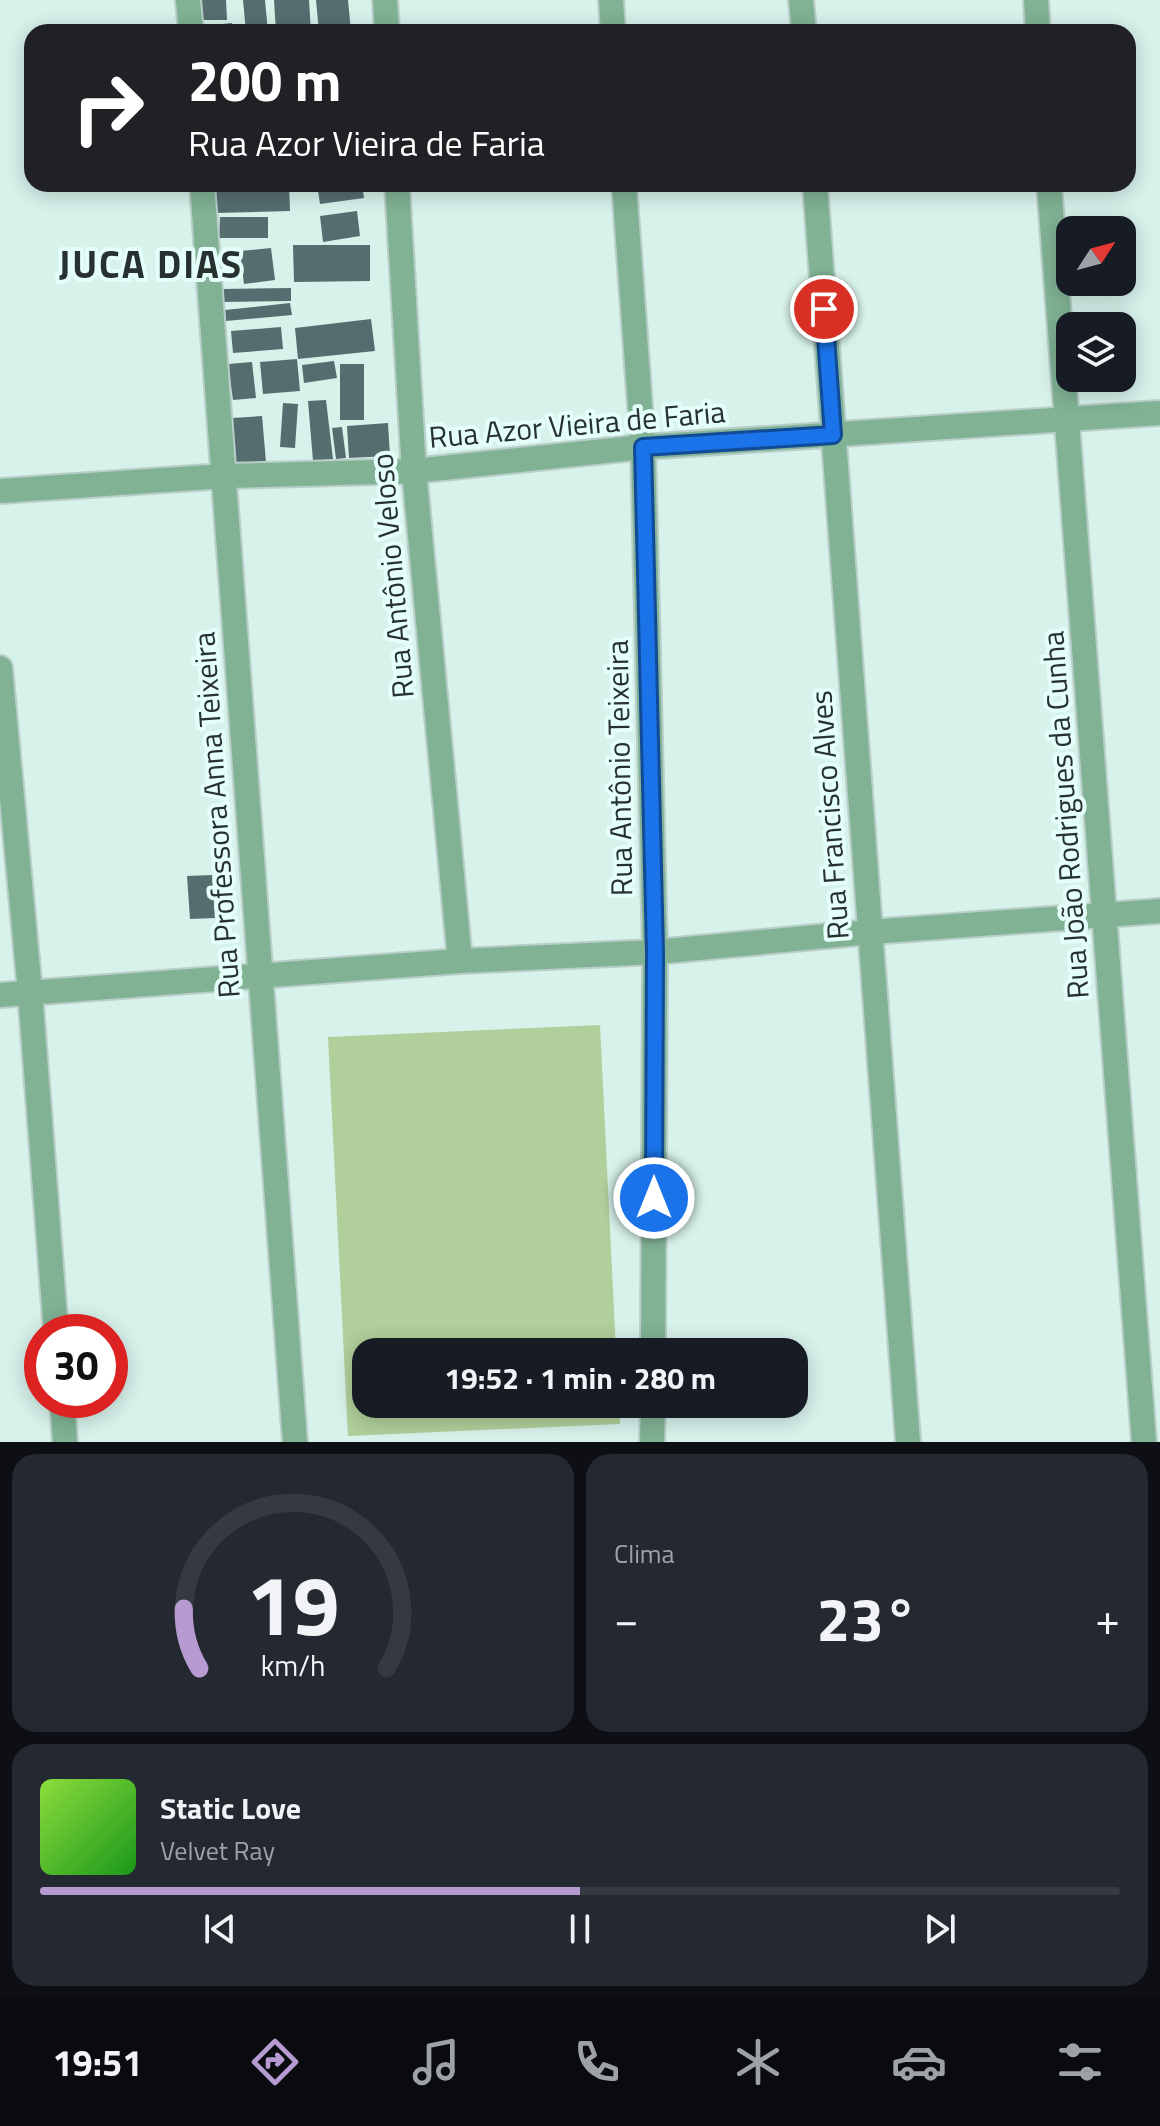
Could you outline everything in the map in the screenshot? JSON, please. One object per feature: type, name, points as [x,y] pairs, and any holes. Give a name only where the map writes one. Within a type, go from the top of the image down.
[{"type":"street","points":[[188,0],[190,24]]},
{"type":"street","points":[[385,0],[386,24]]},
{"type":"street","points":[[611,0],[612,24]]},
{"type":"street","points":[[801,0],[803,24]]},
{"type":"street","points":[[1036,0],[1038,24]]},
{"type":"street","name":"Rua Professora Anna Teixeira","points":[[203,192],[295,1442]]},
{"type":"street","name":"Rua Antônio Veloso","points":[[397,192],[414,471],[460,961]]},
{"type":"street","name":"Rua Antônio Teixeira","points":[[625,192],[643,447],[655,952],[653,1338]]},
{"type":"street","name":"Rua Francisco Alves","points":[[816,192],[908,1442]]},
{"type":"street","name":"Rua João Rodrigues da Cunha","points":[[1050,192],[1144,1442]]},
{"type":"street","name":"Rua Azor Vieira de Faria","points":[[0,491],[224,476],[414,471],[643,447],[1160,413]]},
{"type":"street","points":[[0,668],[30,992],[55,1314]]},
{"type":"street","points":[[0,995],[460,961],[655,952],[870,932],[1160,911]]},
{"type":"street","points":[[63,1418],[65,1442]]},
{"type":"street","points":[[652,1442],[653,1418]]},
{"type":"green space","points":[[600,1025],[615,1338],[352,1338],[352,1418],[620,1418],[620,1424],[348,1436],[328,1037]]},
{"type":"building","points":[[199,0],[226,0],[227,20],[200,20]]},
{"type":"building","points":[[243,0],[265,0],[267,24],[245,24]]},
{"type":"building","points":[[274,0],[309,0],[310,24],[276,24]]},
{"type":"building","points":[[316,0],[348,0],[350,24],[318,24]]},
{"type":"building","points":[[214,192],[289,192],[290,211],[215,213]]},
{"type":"building","points":[[318,192],[363,192],[364,198],[320,204]]},
{"type":"building","points":[[357,211],[360,236],[323,242],[320,216]]},
{"type":"building","points":[[220,217],[268,217],[268,238],[219,238]]},
{"type":"building","points":[[293,245],[370,245],[370,281],[294,282]]},
{"type":"building","points":[[271,248],[275,280],[244,284],[240,251]]},
{"type":"building","points":[[291,288],[291,301],[222,302],[221,289]]},
{"type":"building","points":[[290,303],[292,315],[226,321],[225,310]]},
{"type":"building","points":[[371,319],[375,351],[298,359],[295,328]]},
{"type":"building","points":[[281,327],[283,349],[233,353],[231,331]]},
{"type":"building","points":[[297,359],[300,391],[263,394],[260,362]]},
{"type":"building","points":[[334,361],[337,378],[304,383],[302,365]]},
{"type":"building","points":[[252,362],[256,398],[233,400],[228,364]]},
{"type":"building","points":[[340,364],[364,364],[364,420],[340,420]]},
{"type":"building","points":[[326,400],[333,459],[313,461],[308,401]]},
{"type":"building","points":[[283,403],[298,404],[295,448],[280,447]]},
{"type":"building","points":[[262,416],[266,462],[236,464],[232,418]]},
{"type":"building","points":[[388,423],[390,456],[349,458],[347,426]]},
{"type":"building","points":[[342,427],[346,458],[336,459],[332,428]]},
{"type":"building","points":[[212,875],[215,918],[190,919],[187,876]]},
{"type":"district","name":"JUCA DIAS","points":[[151,264]]},
{"type":"route","points":[[654,1198],[655,952],[643,447],[833,435],[824,309]]}]
